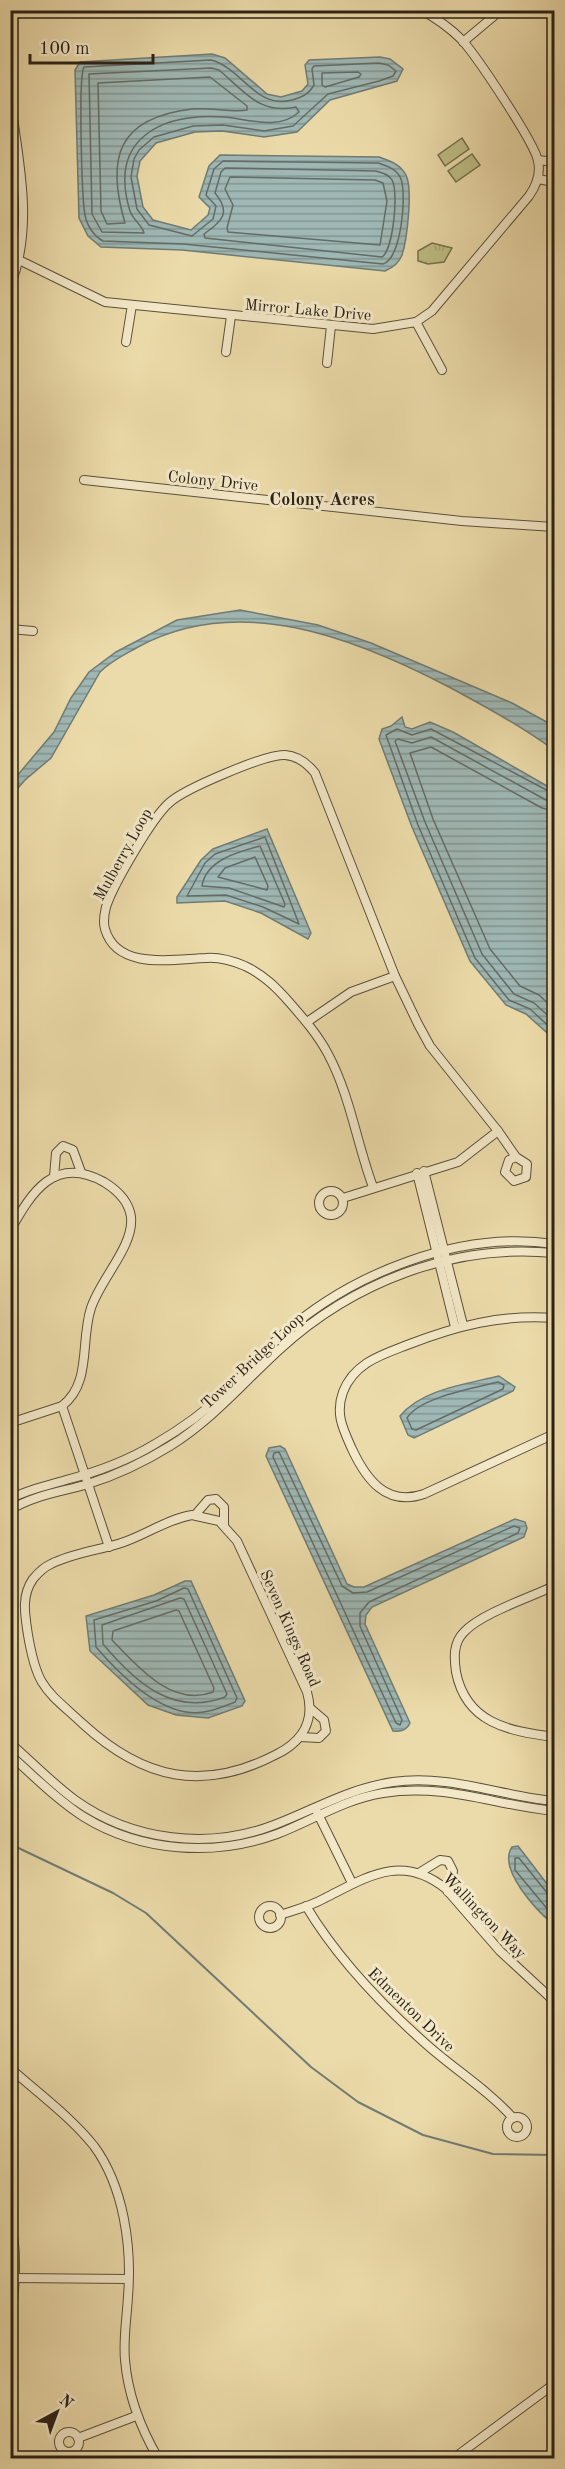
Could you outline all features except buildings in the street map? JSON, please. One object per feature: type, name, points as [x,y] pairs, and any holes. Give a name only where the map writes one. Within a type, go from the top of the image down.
[{"type":"street","points":[[10,18],[22,10]]},
{"type":"street","points":[[421,10],[440,22],[463,42],[532,145],[538,160],[538,179],[555,182]]},
{"type":"street","points":[[463,42],[494,16]]},
{"type":"street","points":[[10,97],[24,222],[19,260],[10,286]]},
{"type":"street","points":[[538,160],[555,162]]},
{"type":"street","name":"Mirror Lake Drive","points":[[19,260],[96,298],[132,305],[373,329],[416,322],[440,303],[529,196],[538,179]]},
{"type":"street","points":[[126,342],[132,305]]},
{"type":"street","points":[[226,352],[231,316]]},
{"type":"street","points":[[416,322],[442,370]]},
{"type":"street","points":[[327,363],[331,326]]},
{"type":"street","name":"Colony Drive","points":[[84,480],[462,521],[555,527]]},
{"type":"street","points":[[10,629],[33,632]]},
{"type":"street","name":"Mulberry Loop","points":[[373,1187],[336,1072],[307,1022],[275,986],[242,965],[206,957],[171,961],[139,957],[122,951],[110,940],[104,924],[106,906],[151,824],[169,802],[189,789],[279,755],[293,756],[310,766],[319,779],[340,840],[395,976],[430,1046],[516,1157]]},
{"type":"street","points":[[307,1022],[351,992],[395,976]]},
{"type":"street","points":[[343,1198],[458,1162],[498,1131]]},
{"type":"street","points":[[54,1177],[56,1153],[63,1146],[73,1150],[81,1172]]},
{"type":"street","points":[[10,1231],[37,1191],[54,1177],[66,1172],[81,1172],[113,1187],[128,1208],[131,1231],[123,1251],[97,1293],[85,1331],[82,1375],[74,1394],[62,1406],[10,1424]]},
{"type":"street","points":[[421,1172],[459,1326]]},
{"type":"street","name":"Tower Bridge Loop","points":[[10,1499],[31,1489],[85,1475],[130,1457],[187,1424],[229,1389],[280,1336],[327,1301],[384,1272],[441,1252],[497,1243],[555,1244]]},
{"type":"street","name":"Tower Bridge Loop","points":[[10,1510],[31,1499],[88,1484],[142,1462],[197,1428],[224,1406],[291,1339],[332,1309],[382,1282],[443,1262],[504,1251],[555,1253]]},
{"type":"street","points":[[555,1318],[507,1318],[459,1326],[372,1359],[348,1381],[340,1400],[339,1422],[362,1472],[370,1482],[387,1494],[414,1497],[555,1434]]},
{"type":"street","points":[[62,1406],[109,1547]]},
{"type":"street","name":"Seven Kings Road","points":[[195,1515],[208,1500],[216,1499],[224,1507],[224,1525],[237,1541],[307,1692],[310,1708],[309,1721],[300,1737]]},
{"type":"street","points":[[224,1525],[210,1517],[195,1515],[176,1520],[109,1547],[50,1565],[35,1576],[29,1585],[24,1604],[35,1673],[45,1689],[111,1749],[138,1764],[163,1773],[197,1776],[234,1772],[286,1750],[300,1737],[319,1738],[326,1731],[324,1720],[310,1708]]},
{"type":"street","points":[[555,1586],[483,1619],[464,1632],[453,1658],[459,1689],[468,1704],[480,1716],[533,1734],[555,1737]]},
{"type":"street","points":[[10,1743],[88,1808],[124,1826],[162,1836],[197,1839],[237,1835],[275,1825],[314,1806],[363,1788],[413,1780],[458,1783],[555,1802]]},
{"type":"street","points":[[10,1755],[64,1803],[84,1816],[119,1834],[181,1848],[227,1846],[276,1834],[366,1797],[425,1789],[465,1793],[510,1804],[555,1811]]},
{"type":"street","points":[[314,1806],[352,1883]]},
{"type":"street","points":[[420,1873],[440,1860],[448,1861],[453,1868],[448,1892]]},
{"type":"street","name":"Wallington Way","points":[[280,1915],[306,1906],[352,1883],[391,1870],[420,1873],[437,1881],[500,1951],[555,2001]]},
{"type":"street","name":"Edmenton Drive","points":[[306,1906],[345,1960],[398,2017],[499,2103],[513,2118]]},
{"type":"street","points":[[10,2068],[73,2125],[100,2157],[125,2224],[128,2279],[125,2359],[136,2416],[158,2458]]},
{"type":"street","points":[[10,2224],[14,2237],[10,2325]]},
{"type":"street","points":[[13,2278],[128,2279]]},
{"type":"street","points":[[454,2458],[555,2384]]},
{"type":"street","points":[[78,2438],[136,2416]]},
{"type":"green space","points":[[462,138],[469,149],[445,166],[438,155]]},
{"type":"green space","points":[[472,154],[480,165],[456,182],[448,171]]},
{"type":"green space","points":[[432,243],[452,248],[444,262],[428,264],[418,261],[418,251]]},
{"type":"water","points":[[212,54],[225,58],[267,94],[281,97],[302,91],[308,84],[305,65],[309,60],[380,57],[390,59],[403,69],[397,81],[330,100],[297,132],[264,137],[222,131],[195,132],[156,143],[140,161],[137,176],[143,207],[153,220],[191,230],[208,215],[210,208],[199,197],[209,166],[220,155],[379,157],[401,168],[408,182],[409,215],[406,238],[402,255],[395,265],[385,271],[182,250],[101,247],[88,236],[79,218],[75,70],[80,62]]},
{"type":"water","points":[[240,610],[318,625],[371,643],[512,703],[554,726],[554,750],[463,694],[375,652],[336,638],[296,628],[256,623],[216,623],[177,631],[138,647],[104,668],[51,758],[25,780],[11,796],[11,783],[54,732],[71,698],[89,672],[116,652],[177,620]]},
{"type":"water","points":[[402,717],[405,727],[412,729],[430,722],[453,732],[554,790],[554,1039],[526,1014],[506,1005],[470,961],[412,827],[379,739],[382,729],[391,726]]},
{"type":"water","points":[[267,829],[311,933],[308,939],[261,913],[225,901],[177,903],[177,897],[201,860],[213,849]]},
{"type":"water","points":[[499,1376],[515,1387],[513,1391],[414,1438],[408,1435],[400,1416],[420,1399],[459,1385]]},
{"type":"water","points":[[280,1446],[285,1449],[347,1584],[354,1587],[364,1587],[515,1519],[525,1522],[527,1528],[524,1537],[372,1607],[366,1615],[365,1624],[410,1723],[403,1730],[393,1731],[266,1456],[269,1448]]},
{"type":"water","points":[[185,1581],[191,1581],[245,1701],[242,1706],[208,1718],[176,1715],[148,1705],[90,1651],[86,1616],[154,1595]]},
{"type":"water","points":[[518,1846],[554,1893],[554,1925],[529,1900],[514,1878],[509,1856],[512,1847]]},
{"type":"waterway","points":[[10,1844],[113,1893],[146,1913],[311,2067],[358,2102],[423,2135],[493,2154],[554,2155]]},
{"type":"district","name":"Colony Acres","points":[[322,499]]}]
